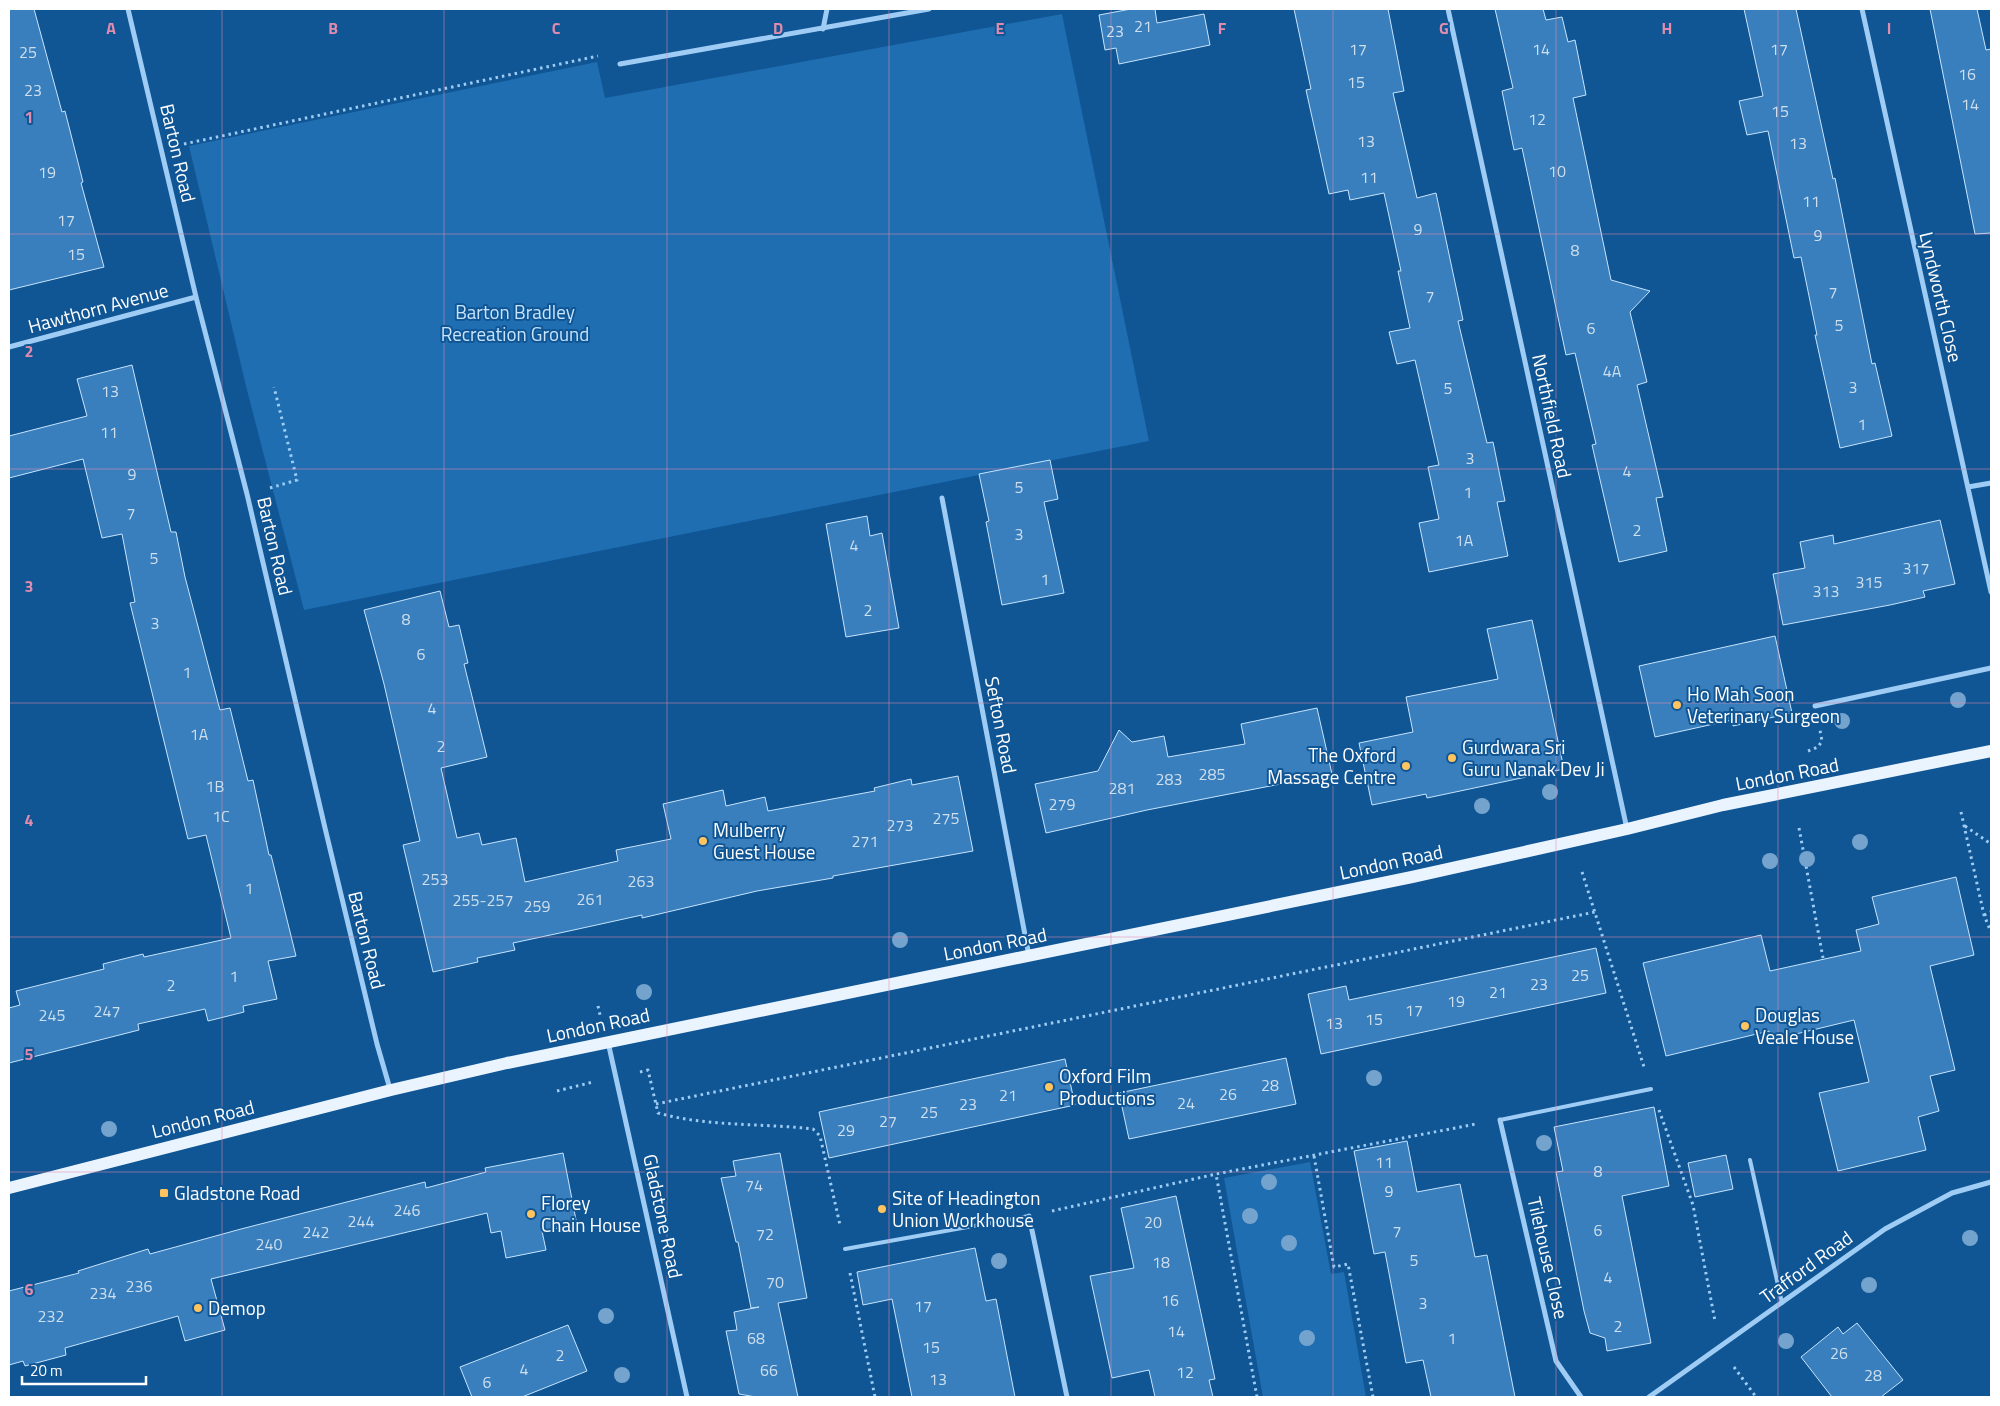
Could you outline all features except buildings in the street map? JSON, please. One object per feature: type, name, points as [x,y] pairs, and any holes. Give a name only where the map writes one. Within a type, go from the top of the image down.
[{"type":"main road","name":"London Road","points":[[9,1188],[390,1090],[608,1042],[1029,957],[1480,862],[1723,805],[1991,751]]},
{"type":"street","name":"Barton Road","points":[[128,9],[196,297],[248,494],[336,875],[390,1090]]},
{"type":"street","points":[[823,29],[827,9]]},
{"type":"street","points":[[620,64],[928,9]]},
{"type":"street","name":"Northfield Road","points":[[1448,9],[1627,829]]},
{"type":"street","name":"Lyndworth Close","points":[[1862,9],[1991,592]]},
{"type":"street","name":"Hawthorn Avenue","points":[[9,347],[196,297]]},
{"type":"street","points":[[1968,487],[1991,483]]},
{"type":"street","name":"Sefton Road","points":[[942,498],[1029,957]]},
{"type":"street","points":[[1815,706],[1991,668]]},
{"type":"street","name":"Gladstone Road","points":[[608,1042],[687,1397]]},
{"type":"street","name":"Tilehouse Close","points":[[1500,1120],[1556,1361],[1581,1397]]},
{"type":"street","name":"Trafford Road","points":[[1650,1397],[1885,1229],[1952,1193],[1991,1182]]},
{"type":"street","points":[[1029,1216],[1066,1397]]},
{"type":"lane","points":[[1500,1120],[1651,1089]]},
{"type":"lane","points":[[1750,1160],[1782,1303]]},
{"type":"lane","points":[[845,1249],[1029,1216]]},
{"type":"path","points":[[193,142],[594,55],[620,64]]},
{"type":"path","points":[[248,494],[297,480],[274,387]]},
{"type":"path","points":[[1808,751],[1818,747],[1822,741]]},
{"type":"path","points":[[1961,812],[1984,915],[1991,932]]},
{"type":"path","points":[[1964,826],[1991,844]]},
{"type":"path","points":[[1799,828],[1823,958]]},
{"type":"path","points":[[1582,872],[1651,1089],[1693,1205],[1720,1348],[1756,1397]]},
{"type":"path","points":[[656,1104],[1595,912]]},
{"type":"path","points":[[1984,915],[1991,912]]},
{"type":"path","points":[[648,1070],[658,1113],[685,1120],[769,1124],[813,1129],[820,1136],[875,1397]]},
{"type":"path","points":[[1029,1216],[1216,1174],[1500,1120]]},
{"type":"path","points":[[1314,1156],[1334,1267],[1348,1264],[1373,1397]]},
{"type":"path","points":[[1216,1174],[1257,1397]]},
{"type":"green space","name":"Barton Bradley Recreation Ground","points":[[1062,14],[1149,441],[304,610],[247,390],[189,146],[597,62],[605,98]]},
{"type":"green space","points":[[1310,1162],[1331,1274],[1344,1272],[1366,1397],[1263,1397],[1224,1178]]},
{"type":"place","name":"Ho Mah Soon Veterinary Surgeon","points":[[1677,705]]},
{"type":"place","name":"Gurdwara Sri Guru Nanak Dev Ji","points":[[1452,758]]},
{"type":"place","name":"The Oxford Massage Centre","points":[[1406,766]]},
{"type":"place","name":"Mulberry Guest House","points":[[703,841]]},
{"type":"place","name":"Douglas Veale House","points":[[1745,1026]]},
{"type":"place","name":"Oxford Film Productions","points":[[1049,1087]]},
{"type":"place","name":"Gladstone Road","points":[[164,1193]]},
{"type":"place","name":"Site of Headington Union Workhouse","points":[[882,1209]]},
{"type":"place","name":"Florey Chain House","points":[[531,1214]]},
{"type":"place","name":"Demop","points":[[198,1308]]}]
